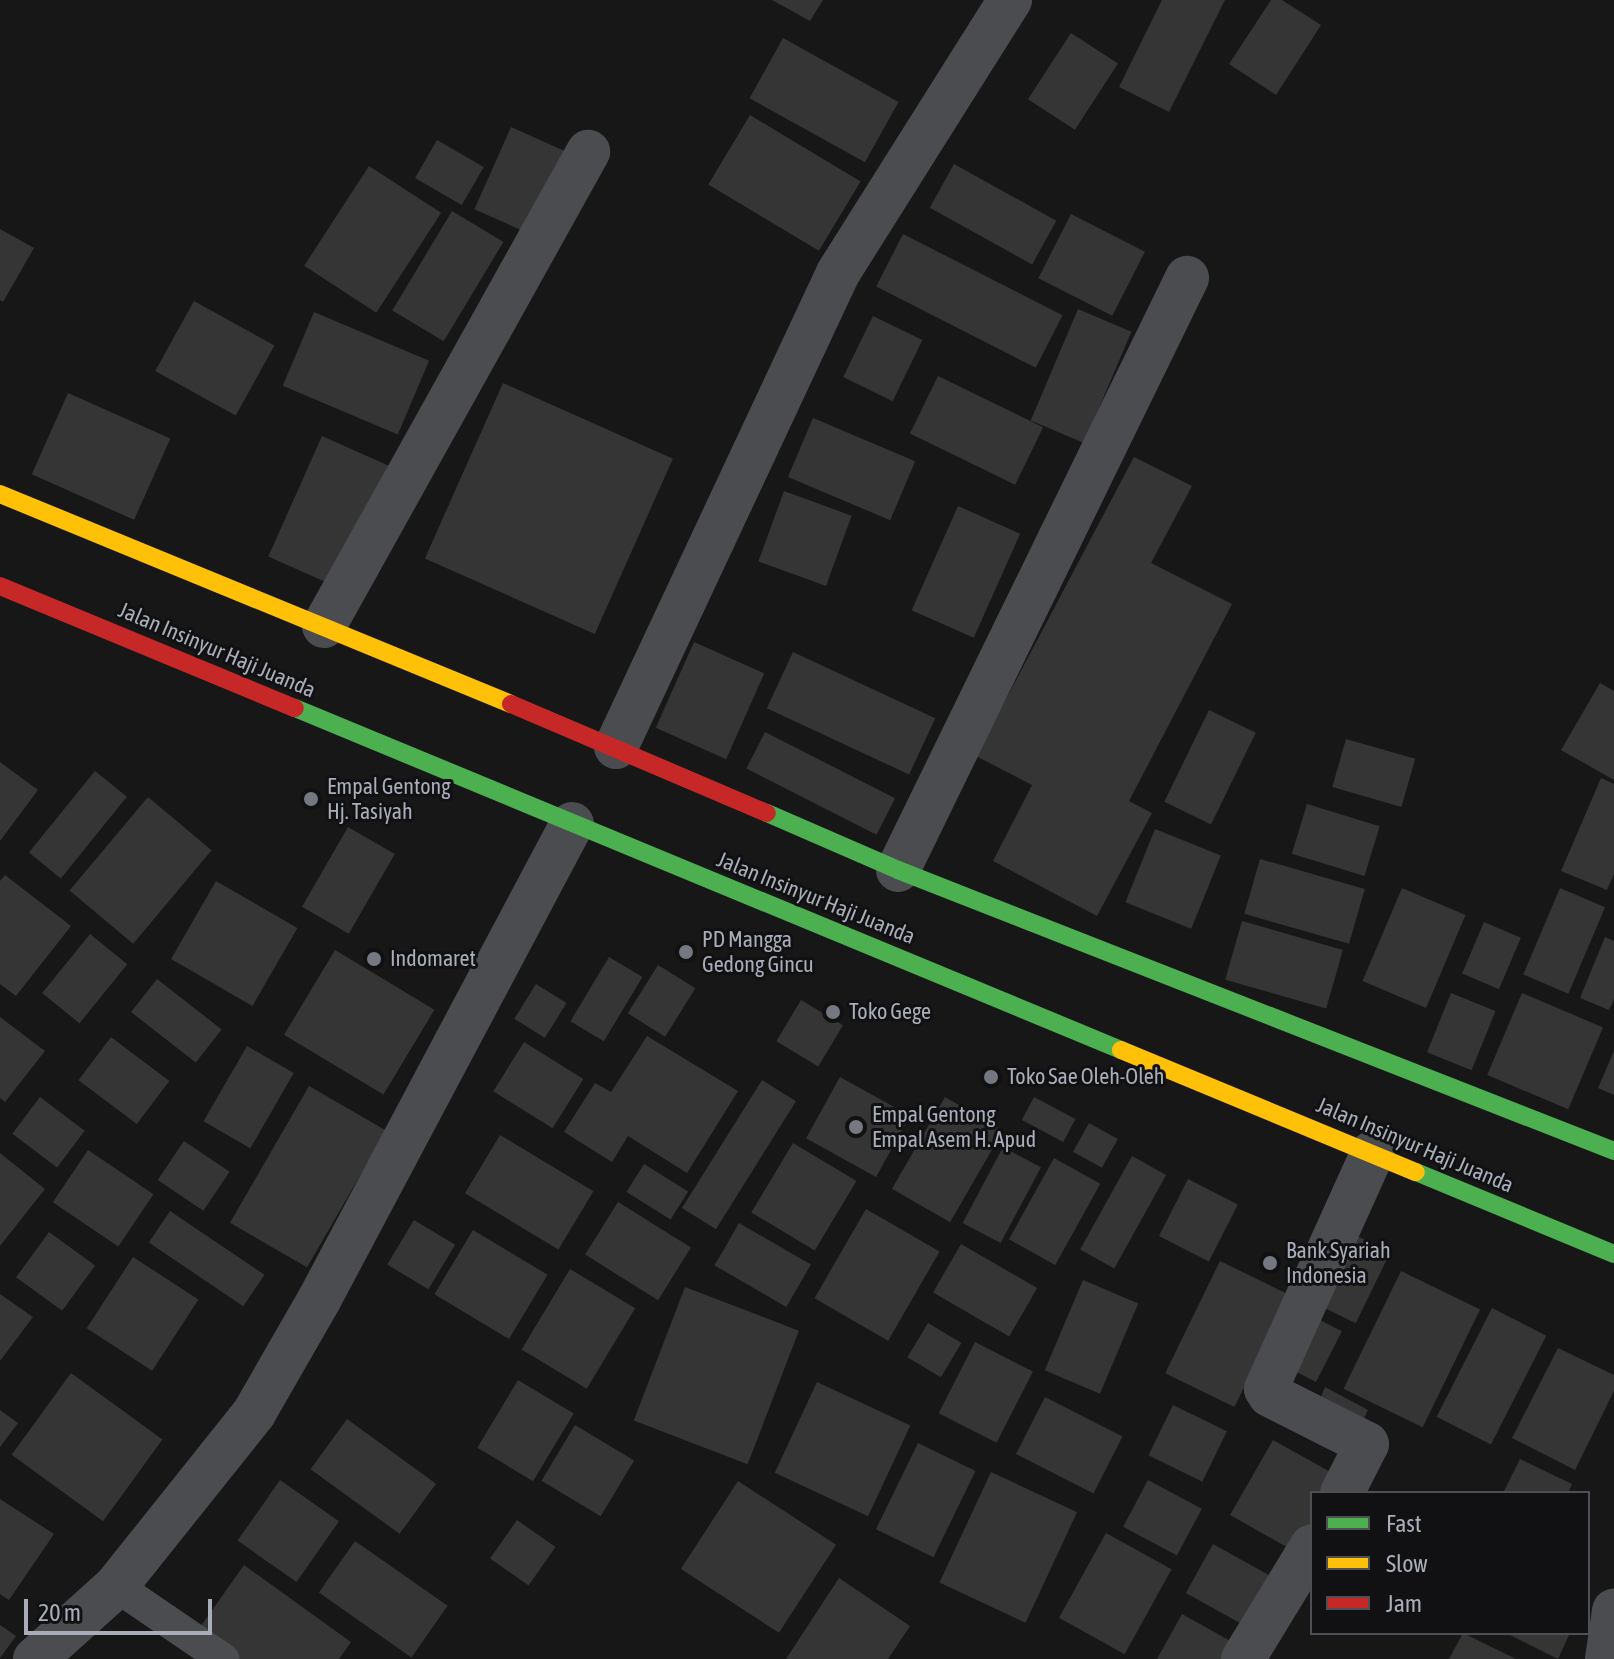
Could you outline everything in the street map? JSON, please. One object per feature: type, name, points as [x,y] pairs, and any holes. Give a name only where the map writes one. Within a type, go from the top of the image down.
[{"type":"highway","points":[[0,494],[616,747],[898,870],[1614,1151]]},
{"type":"highway","name":"Jalan Insinyur Haji Juanda","points":[[0,586],[1614,1254]]},
{"type":"street","points":[[616,747],[838,273],[1010,0]]},
{"type":"street","points":[[324,626],[588,152]]},
{"type":"street","points":[[898,870],[1187,278]]},
{"type":"street","points":[[35,1659],[116,1586],[254,1413],[319,1300],[572,824]]},
{"type":"street","points":[[1343,1491],[1367,1444],[1270,1395],[1266,1389],[1373,1152]]},
{"type":"street","points":[[1243,1659],[1310,1549]]},
{"type":"street","points":[[1607,1659],[1614,1611]]},
{"type":"lane","points":[[116,1586],[223,1659]]},
{"type":"building","points":[[772,0],[823,0],[810,21]]},
{"type":"building","points":[[1162,0],[1225,0],[1169,112],[1119,87]]},
{"type":"building","points":[[1271,0],[1282,0],[1321,25],[1276,95],[1229,64]]},
{"type":"building","points":[[1071,33],[1118,63],[1075,130],[1028,99]]},
{"type":"building","points":[[783,38],[898,102],[865,162],[750,98]]},
{"type":"building","points":[[750,115],[861,181],[819,251],[708,184]]},
{"type":"building","points":[[511,127],[566,151],[529,234],[474,209]]},
{"type":"building","points":[[437,140],[484,167],[462,205],[415,178]]},
{"type":"building","points":[[954,164],[1056,221],[1032,264],[930,208]]},
{"type":"building","points":[[369,166],[441,213],[376,313],[304,266]]},
{"type":"building","points":[[452,211],[503,242],[444,341],[392,310]]},
{"type":"building","points":[[1071,214],[1145,252],[1112,316],[1038,278]]},
{"type":"building","points":[[0,229],[34,248],[3,302],[0,300]]},
{"type":"building","points":[[903,234],[1062,315],[1036,368],[876,287]]},
{"type":"building","points":[[194,301],[274,346],[236,416],[155,371]]},
{"type":"building","points":[[1078,309],[1131,332],[1084,443],[1031,420]]},
{"type":"building","points":[[314,312],[429,361],[398,434],[283,386]]},
{"type":"building","points":[[873,316],[922,340],[893,401],[843,377]]},
{"type":"building","points":[[938,376],[1043,427],[1015,485],[910,434]]},
{"type":"building","points":[[503,383],[673,459],[595,634],[425,558]]},
{"type":"building","points":[[68,393],[170,439],[134,520],[32,474]]},
{"type":"building","points":[[813,418],[915,461],[890,520],[788,477]]},
{"type":"building","points":[[322,436],[393,468],[340,588],[268,557]]},
{"type":"building","points":[[1134,457],[1192,486],[1151,563],[1232,604],[1129,801],[1152,813],[1097,916],[993,861],[1032,785],[976,756]]},
{"type":"building","points":[[784,491],[852,516],[826,586],[758,561]]},
{"type":"building","points":[[958,506],[1020,534],[974,638],[912,610]]},
{"type":"building","points":[[694,642],[764,673],[726,759],[656,728]]},
{"type":"building","points":[[793,652],[935,718],[909,775],[767,708]]},
{"type":"building","points":[[1600,683],[1614,691],[1614,780],[1561,750]]},
{"type":"building","points":[[1209,710],[1256,733],[1211,824],[1164,802]]},
{"type":"building","points":[[765,732],[895,798],[876,835],[746,769]]},
{"type":"building","points":[[1346,739],[1415,759],[1401,807],[1332,787]]},
{"type":"building","points":[[0,762],[38,790],[0,841]]},
{"type":"building","points":[[95,771],[127,797],[61,878],[29,853]]},
{"type":"building","points":[[1601,778],[1614,784],[1614,874],[1607,890],[1561,871]]},
{"type":"building","points":[[148,797],[212,850],[133,944],[70,890]]},
{"type":"building","points":[[1307,804],[1380,826],[1364,876],[1292,854]]},
{"type":"building","points":[[348,827],[395,854],[349,934],[302,907]]},
{"type":"building","points":[[1155,829],[1221,856],[1191,929],[1125,902]]},
{"type":"building","points":[[1260,859],[1365,889],[1349,944],[1244,914]]},
{"type":"building","points":[[5,875],[71,926],[16,996],[0,984],[0,881]]},
{"type":"building","points":[[216,881],[297,928],[252,1006],[171,959]]},
{"type":"building","points":[[1402,888],[1466,915],[1426,1008],[1363,981]]},
{"type":"building","points":[[1560,888],[1605,907],[1568,994],[1523,975]]},
{"type":"building","points":[[1242,921],[1343,950],[1326,1009],[1225,980]]},
{"type":"building","points":[[1484,922],[1521,938],[1499,989],[1462,974]]},
{"type":"building","points":[[90,934],[127,964],[79,1023],[42,993]]},
{"type":"building","points":[[1605,937],[1614,941],[1614,999],[1609,1010],[1580,998]]},
{"type":"building","points":[[335,950],[434,1010],[383,1095],[284,1035]]},
{"type":"building","points":[[609,957],[642,977],[604,1041],[570,1021]]},
{"type":"building","points":[[658,965],[695,988],[665,1037],[628,1013]]},
{"type":"building","points":[[157,979],[222,1029],[196,1063],[131,1012]]},
{"type":"building","points":[[536,984],[567,1003],[545,1038],[514,1019]]},
{"type":"building","points":[[1451,993],[1496,1011],[1472,1070],[1427,1052]]},
{"type":"building","points":[[1522,993],[1603,1027],[1568,1109],[1487,1075]]},
{"type":"building","points":[[801,1000],[843,1025],[818,1066],[776,1041]]},
{"type":"building","points":[[0,1017],[45,1051],[5,1102],[0,1098]]},
{"type":"building","points":[[647,1036],[738,1091],[687,1173],[628,1136],[612,1162],[564,1132],[595,1083],[611,1092]]},
{"type":"building","points":[[111,1037],[169,1081],[137,1124],[79,1080]]},
{"type":"building","points":[[524,1042],[583,1079],[553,1128],[493,1091]]},
{"type":"building","points":[[247,1046],[294,1073],[250,1148],[204,1121]]},
{"type":"building","points":[[1614,1051],[1614,1095],[1598,1088]]},
{"type":"building","points":[[840,1077],[910,1116],[876,1177],[806,1138]]},
{"type":"building","points":[[762,1080],[796,1101],[716,1229],[682,1208]]},
{"type":"building","points":[[309,1086],[386,1130],[307,1267],[230,1223]]},
{"type":"building","points":[[40,1097],[85,1131],[57,1167],[12,1134]]},
{"type":"building","points":[[945,1097],[1003,1130],[950,1222],[892,1189]]},
{"type":"building","points":[[1034,1097],[1075,1119],[1063,1142],[1022,1120]]},
{"type":"building","points":[[1089,1123],[1118,1139],[1102,1168],[1073,1152]]},
{"type":"building","points":[[500,1135],[593,1191],[558,1249],[465,1193]]},
{"type":"building","points":[[184,1141],[230,1172],[203,1211],[158,1180]]},
{"type":"building","points":[[793,1143],[856,1181],[815,1251],[751,1212]]},
{"type":"building","points":[[1003,1147],[1041,1167],[1001,1243],[963,1223]]},
{"type":"building","points":[[88,1150],[153,1194],[118,1246],[53,1202]]},
{"type":"building","points":[[0,1153],[45,1189],[0,1246]]},
{"type":"building","points":[[1132,1156],[1166,1175],[1114,1268],[1080,1250]]},
{"type":"building","points":[[1054,1158],[1100,1184],[1055,1265],[1009,1239]]},
{"type":"building","points":[[644,1164],[688,1192],[671,1220],[627,1192]]},
{"type":"building","points":[[1188,1179],[1238,1204],[1209,1261],[1159,1236]]},
{"type":"building","points":[[618,1202],[691,1248],[658,1300],[585,1255]]},
{"type":"building","points":[[866,1209],[940,1252],[888,1341],[814,1298]]},
{"type":"building","points":[[170,1211],[265,1275],[243,1306],[149,1243]]},
{"type":"building","points":[[414,1220],[455,1245],[428,1289],[387,1265]]},
{"type":"building","points":[[739,1223],[811,1264],[786,1307],[714,1265]]},
{"type":"building","points":[[473,1230],[548,1275],[509,1339],[434,1294]]},
{"type":"building","points":[[49,1232],[95,1266],[62,1311],[16,1277]]},
{"type":"building","points":[[1349,1232],[1390,1252],[1356,1323],[1314,1303]]},
{"type":"building","points":[[961,1244],[1037,1288],[1009,1336],[933,1292]]},
{"type":"building","points":[[133,1257],[198,1299],[152,1371],[87,1328]]},
{"type":"building","points":[[1220,1261],[1289,1295],[1234,1407],[1165,1373]]},
{"type":"building","points":[[570,1269],[635,1308],[587,1389],[522,1350]]},
{"type":"building","points":[[1401,1271],[1480,1310],[1423,1427],[1344,1389]]},
{"type":"building","points":[[1083,1280],[1138,1303],[1100,1394],[1045,1370]]},
{"type":"building","points":[[685,1287],[799,1331],[748,1464],[634,1421]]},
{"type":"building","points":[[0,1294],[33,1317],[0,1361]]},
{"type":"building","points":[[1492,1308],[1546,1336],[1491,1444],[1437,1417]]},
{"type":"building","points":[[1308,1314],[1342,1331],[1316,1382],[1282,1365]]},
{"type":"building","points":[[928,1323],[961,1343],[941,1377],[907,1357]]},
{"type":"building","points":[[975,1342],[1033,1372],[997,1443],[939,1413]]},
{"type":"building","points":[[1558,1348],[1614,1375],[1614,1391],[1575,1470],[1512,1438]]},
{"type":"building","points":[[71,1373],[162,1439],[103,1521],[12,1455]]},
{"type":"building","points":[[518,1380],[574,1413],[533,1481],[477,1448]]},
{"type":"building","points":[[817,1382],[910,1426],[868,1516],[775,1473]]},
{"type":"building","points":[[1325,1387],[1368,1410],[1359,1429],[1316,1409]]},
{"type":"building","points":[[1045,1397],[1123,1436],[1093,1494],[1016,1454]]},
{"type":"building","points":[[1173,1405],[1227,1431],[1202,1482],[1148,1455]]},
{"type":"building","points":[[0,1410],[18,1423],[0,1447]]},
{"type":"building","points":[[347,1419],[436,1484],[400,1534],[311,1469]]},
{"type":"building","points":[[575,1425],[634,1461],[601,1516],[542,1481]]},
{"type":"building","points":[[1273,1440],[1343,1479],[1336,1491],[1310,1491],[1310,1539],[1301,1555],[1230,1515]]},
{"type":"building","points":[[918,1443],[976,1471],[933,1557],[876,1529]]},
{"type":"building","points":[[1520,1459],[1572,1484],[1569,1491],[1504,1491]]},
{"type":"building","points":[[991,1472],[1077,1512],[1026,1623],[939,1583]]},
{"type":"building","points":[[280,1480],[339,1521],[297,1582],[238,1541]]},
{"type":"building","points":[[1148,1480],[1202,1509],[1177,1555],[1123,1527]]},
{"type":"building","points":[[738,1481],[836,1545],[779,1633],[681,1569]]},
{"type":"building","points":[[0,1499],[54,1534],[9,1600],[0,1594]]},
{"type":"building","points":[[517,1520],[556,1547],[529,1585],[490,1559]]},
{"type":"building","points":[[1106,1533],[1172,1569],[1125,1654],[1059,1618]]},
{"type":"building","points":[[355,1541],[448,1606],[411,1657],[319,1593]]},
{"type":"building","points":[[1213,1544],[1284,1583],[1257,1632],[1186,1593]]},
{"type":"building","points":[[244,1565],[351,1642],[339,1659],[239,1659],[198,1630]]},
{"type":"building","points":[[839,1578],[910,1626],[888,1659],[786,1659]]},
{"type":"building","points":[[1182,1614],[1243,1648],[1237,1659],[1157,1659]]},
{"type":"building","points":[[0,1625],[16,1636],[0,1658]]},
{"type":"building","points":[[1462,1635],[1467,1635],[1516,1659],[1449,1659]]},
{"type":"building","points":[[1510,1635],[1569,1635],[1558,1659]]},
{"type":"traffic: fast","points":[[295,708],[1121,1050]]},
{"type":"traffic: fast","points":[[767,813],[898,870],[1614,1151]]},
{"type":"traffic: fast","points":[[1416,1172],[1614,1254]]},
{"type":"traffic: slow","points":[[0,494],[511,704]]},
{"type":"traffic: slow","points":[[1121,1050],[1416,1172]]},
{"type":"traffic: jam","points":[[0,586],[295,708]]},
{"type":"traffic: jam","points":[[511,704],[767,813]]},
{"type":"place","name":"Empal Gentong Hj. Tasiyah","points":[[311,799]]},
{"type":"place","name":"PD Mangga Gedong Gincu","points":[[686,952]]},
{"type":"place","name":"Indomaret","points":[[374,959]]},
{"type":"place","name":"Toko Gege","points":[[833,1012]]},
{"type":"place","name":"Toko Sae Oleh-Oleh","points":[[991,1077]]},
{"type":"place","name":"Empal Gentong Empal Asem H. Apud","points":[[856,1127]]},
{"type":"place","name":"Bank Syariah Indonesia","points":[[1270,1263]]}]
